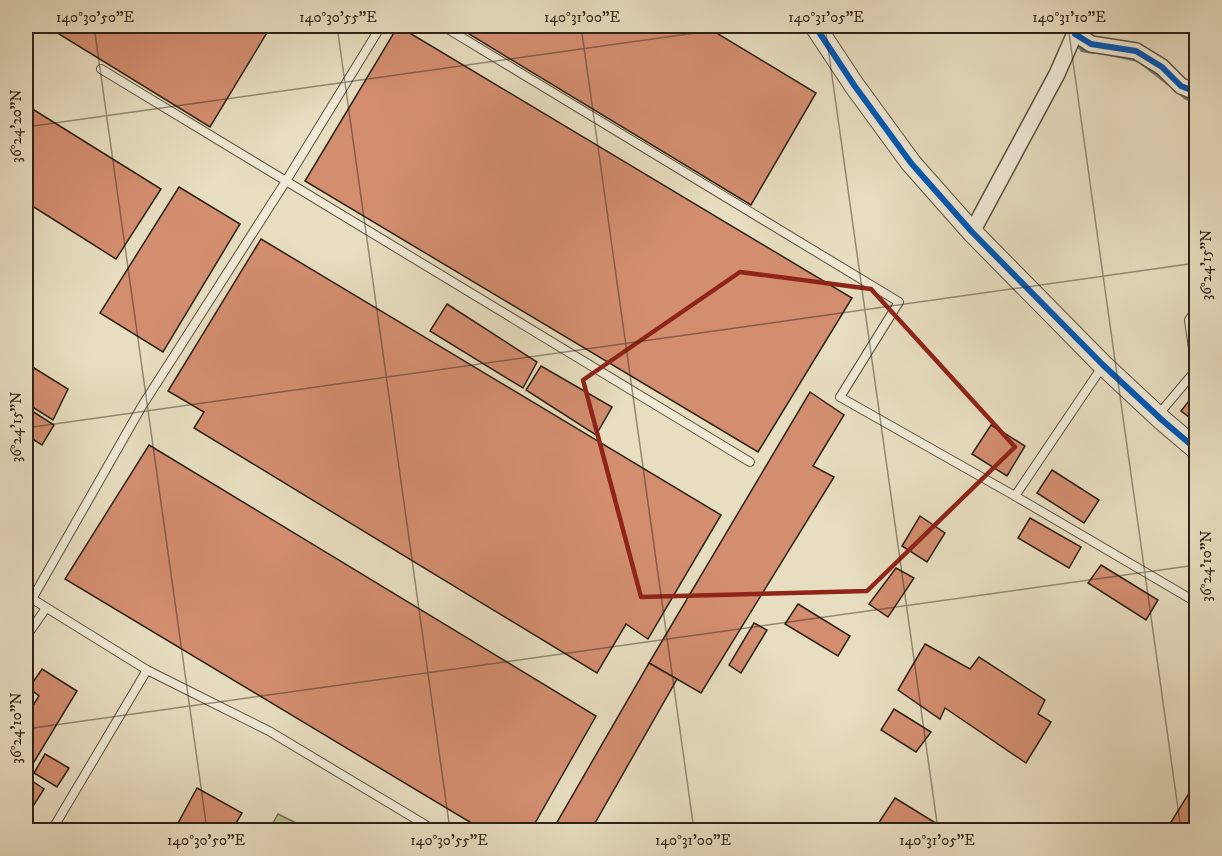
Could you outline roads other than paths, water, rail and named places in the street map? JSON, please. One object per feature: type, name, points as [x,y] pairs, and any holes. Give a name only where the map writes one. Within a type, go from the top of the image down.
[{"type":"street","points":[[815,26],[910,163],[972,232],[1103,365],[1157,416],[1197,449]]},
{"type":"street","points":[[972,232],[1057,74],[1073,35],[1091,44],[1136,51],[1162,67],[1181,86],[1197,92]]},
{"type":"lane","points":[[381,26],[286,181],[142,406],[29,597],[147,670],[269,731],[434,831]]},
{"type":"lane","points":[[443,26],[899,302],[840,397],[1197,602]]},
{"type":"lane","points":[[101,69],[750,462]]},
{"type":"lane","points":[[1157,416],[1196,370],[1189,320],[1197,310]]},
{"type":"lane","points":[[1015,496],[1103,365]]},
{"type":"lane","points":[[26,637],[46,608]]},
{"type":"lane","points":[[52,831],[147,670]]},
{"type":"waterway","points":[[1062,26],[1069,34]]},
{"type":"waterway","points":[[1076,42],[1082,50],[1094,52]]},
{"type":"waterway","points":[[1110,54],[1138,60],[1169,84]]},
{"type":"waterway","points":[[1180,93],[1196,101]]}]
